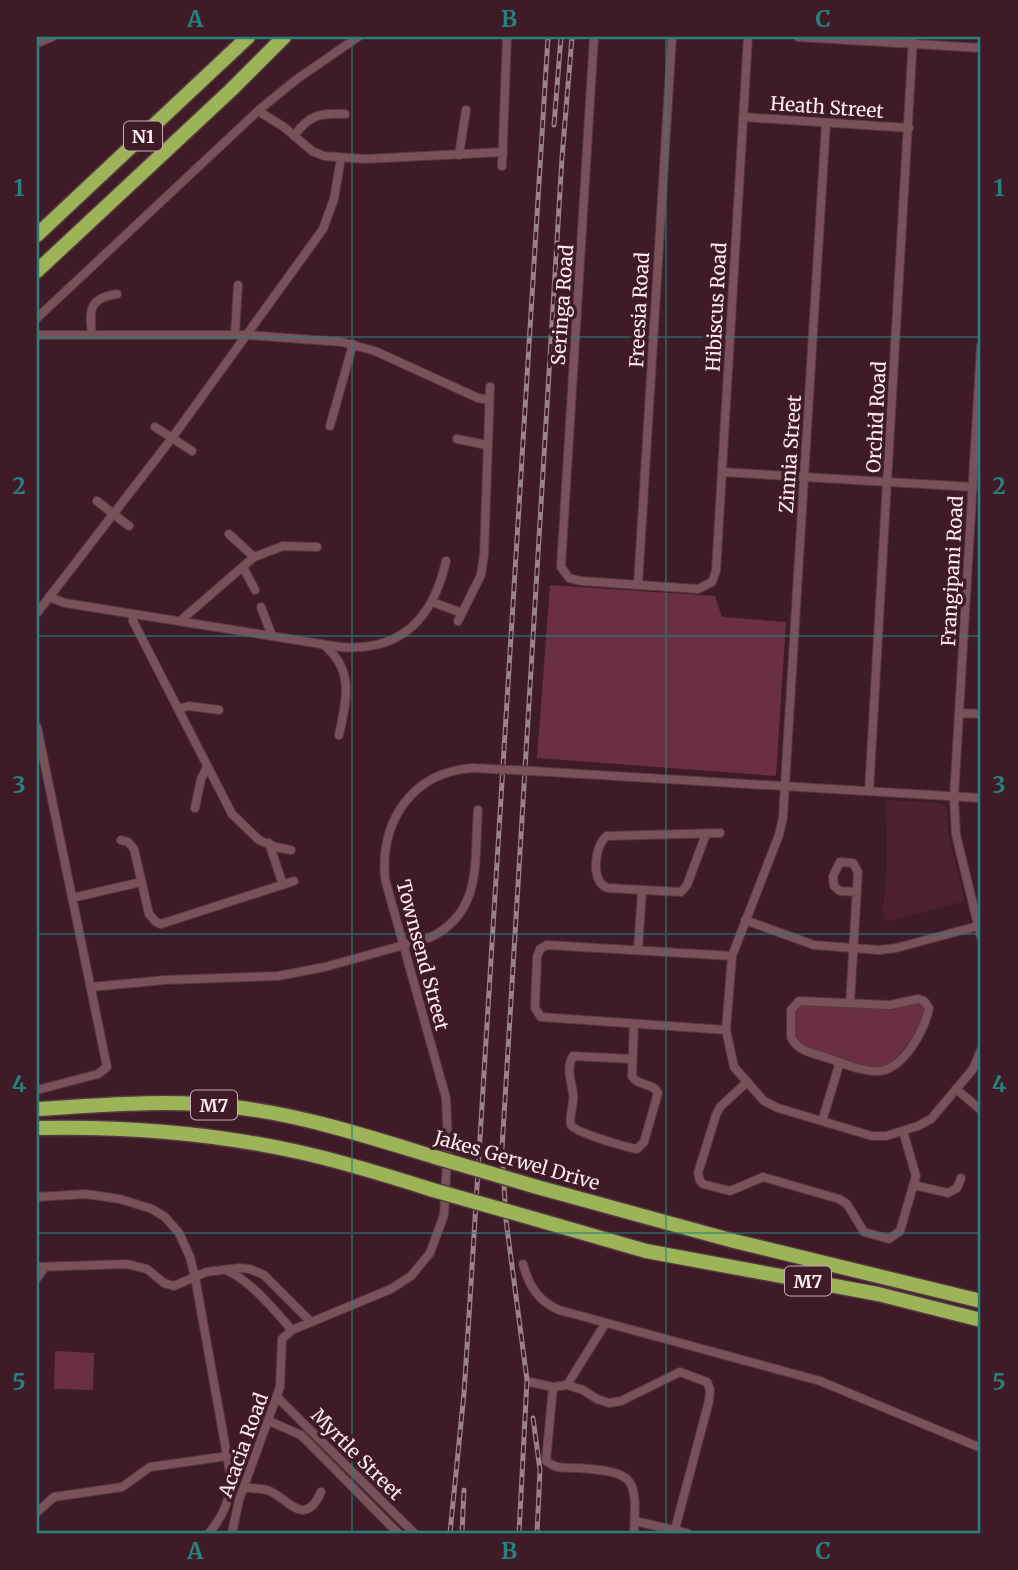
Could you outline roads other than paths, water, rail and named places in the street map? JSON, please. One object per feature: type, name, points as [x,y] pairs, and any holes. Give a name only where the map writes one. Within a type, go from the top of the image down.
[{"type":"highway","name":"N1","points":[[37,235],[248,37]]},
{"type":"highway","name":"N1","points":[[37,271],[236,86],[284,37]]},
{"type":"highway","name":"Jakes Gerwel Drive","points":[[37,1109],[153,1102],[244,1108],[311,1121],[734,1241],[981,1301]]},
{"type":"highway","name":"M7","points":[[37,1128],[139,1129],[233,1139],[321,1157],[656,1254],[878,1294],[981,1320]]},
{"type":"street","points":[[37,43],[52,37]]},
{"type":"street","points":[[37,318],[258,111],[358,37]]},
{"type":"street","points":[[502,166],[507,37]]},
{"type":"street","name":"Seringa Road","points":[[594,37],[561,567],[565,575],[580,581],[638,585]]},
{"type":"street","name":"Freesia Road","points":[[638,585],[672,37]]},
{"type":"street","name":"Hibiscus Road","points":[[638,585],[698,589],[708,586],[714,579],[748,37]]},
{"type":"street","points":[[798,37],[913,41],[981,48]]},
{"type":"street","name":"Orchid Road","points":[[869,791],[913,41]]},
{"type":"street","points":[[459,155],[466,110]]},
{"type":"street","points":[[258,111],[312,151],[324,156],[341,158],[503,152]]},
{"type":"street","points":[[294,136],[308,119],[318,115],[345,114]]},
{"type":"street","name":"Heath Street","points":[[743,117],[909,128]]},
{"type":"street","name":"Zinnia Street","points":[[826,123],[781,827],[732,956],[726,1030],[732,1062],[768,1104],[872,1136],[886,1136],[903,1131]]},
{"type":"street","points":[[37,613],[115,515],[323,229],[334,199],[341,158]]},
{"type":"street","points":[[234,335],[238,285]]},
{"type":"street","points":[[92,335],[91,311],[94,304],[105,296],[117,294]]},
{"type":"street","points":[[37,335],[246,335],[320,339],[353,344],[375,351],[478,398],[489,400]]},
{"type":"street","points":[[330,426],[353,344]]},
{"type":"street","name":"Frangipani Road","points":[[981,346],[954,797],[956,835],[981,937]]},
{"type":"street","points":[[432,602],[460,617],[481,575],[484,555],[489,387]]},
{"type":"street","points":[[155,427],[192,451]]},
{"type":"street","points":[[457,439],[487,444]]},
{"type":"street","points":[[722,472],[973,487]]},
{"type":"street","points":[[96,501],[129,526]]},
{"type":"street","points":[[229,534],[254,557]]},
{"type":"street","points":[[180,621],[254,557],[283,546],[317,547]]},
{"type":"street","points":[[49,597],[65,603],[133,614],[355,649],[371,648],[388,643],[410,629],[436,596],[446,561]]},
{"type":"street","points":[[243,568],[255,590]]},
{"type":"street","points":[[261,607],[272,636]]},
{"type":"street","points":[[133,614],[133,621],[232,814],[249,832],[290,850]]},
{"type":"street","points":[[323,644],[334,653],[347,684],[339,734]]},
{"type":"street","points":[[178,709],[189,706],[219,710]]},
{"type":"street","points":[[959,713],[981,714]]},
{"type":"street","points":[[37,727],[107,1067],[99,1074],[37,1090]]},
{"type":"street","points":[[195,808],[207,767]]},
{"type":"street","name":"Townsend Street","points":[[292,1330],[402,1282],[430,1253],[444,1215],[448,1141],[446,1098],[386,879],[384,853],[389,830],[400,808],[421,786],[442,773],[473,768],[981,798]]},
{"type":"street","points":[[91,987],[165,980],[278,976],[324,967],[443,932],[465,908],[473,877],[478,810]]},
{"type":"street","points":[[706,834],[687,885],[682,891],[608,888],[599,883],[599,847],[604,837],[720,833]]},
{"type":"street","points":[[121,840],[128,842],[134,849],[149,914],[162,924],[293,881]]},
{"type":"street","points":[[269,843],[283,885]]},
{"type":"street","points":[[72,898],[141,882]]},
{"type":"street","points":[[970,890],[981,886]]},
{"type":"street","points":[[638,950],[642,891]]},
{"type":"street","points":[[850,1003],[857,892]]},
{"type":"street","points":[[746,920],[814,946],[888,950],[978,926]]},
{"type":"street","points":[[726,1030],[538,1016],[535,1008],[537,957],[540,949],[547,945],[732,956]]},
{"type":"street","points":[[918,999],[924,1001],[929,1008],[919,1037],[895,1065],[875,1071],[840,1062],[797,1046],[790,1031],[794,1003],[801,1000],[850,1003],[890,1005],[918,999]]},
{"type":"street","points":[[632,1059],[580,1055],[571,1058],[570,1075],[575,1103],[570,1121],[578,1130],[637,1149],[644,1142],[658,1093],[654,1087],[640,1084],[633,1079],[634,1024]]},
{"type":"street","points":[[747,1082],[720,1107],[716,1115],[698,1173],[700,1181],[730,1191],[764,1177],[839,1199],[847,1204],[864,1232],[885,1239],[894,1237],[900,1231],[914,1185],[915,1168],[903,1131],[928,1122],[972,1069],[981,1050]]},
{"type":"street","points":[[822,1121],[840,1062]]},
{"type":"street","points":[[956,1089],[981,1110]]},
{"type":"street","points":[[914,1185],[948,1193],[957,1188],[961,1178]]},
{"type":"street","points":[[37,1197],[101,1195],[138,1203],[165,1217],[179,1233],[190,1257],[195,1277],[231,1485],[222,1516],[209,1533]]},
{"type":"street","points":[[37,1278],[41,1267],[127,1264],[147,1269],[164,1283],[174,1286],[206,1272],[250,1269],[264,1275],[311,1322]]},
{"type":"street","points":[[523,1264],[530,1285],[552,1307],[605,1324],[820,1381],[981,1448]]},
{"type":"street","points":[[227,1270],[242,1279],[267,1302],[292,1330]]},
{"type":"street","points":[[567,1385],[605,1324]]},
{"type":"street","name":"Acacia Road","points":[[232,1533],[235,1512],[277,1397],[282,1370],[281,1342],[292,1330]]},
{"type":"street","points":[[530,1382],[553,1387],[567,1385],[609,1403],[621,1401],[680,1372],[707,1382],[710,1390],[709,1401],[675,1532]]},
{"type":"street","points":[[553,1387],[546,1461],[555,1468],[619,1473],[631,1480],[636,1491],[634,1533]]},
{"type":"street","name":"Myrtle Street","points":[[277,1397],[414,1533]]},
{"type":"street","points":[[270,1421],[301,1435],[398,1533]]},
{"type":"street","points":[[37,1512],[54,1497],[122,1487],[150,1467],[228,1457]]},
{"type":"street","points":[[244,1488],[270,1491],[290,1506],[302,1510],[312,1506],[321,1492]]},
{"type":"street","points":[[635,1521],[687,1533]]},
{"type":"railway","points":[[450,1533],[464,1393],[548,37]]},
{"type":"railway","points":[[554,125],[561,37]]},
{"type":"railway","points":[[519,1533],[527,1380],[506,1220],[502,1149],[562,158],[572,37]]},
{"type":"railway","points":[[533,1418],[540,1470],[537,1533]]},
{"type":"railway","points":[[462,1533],[464,1490]]}]
